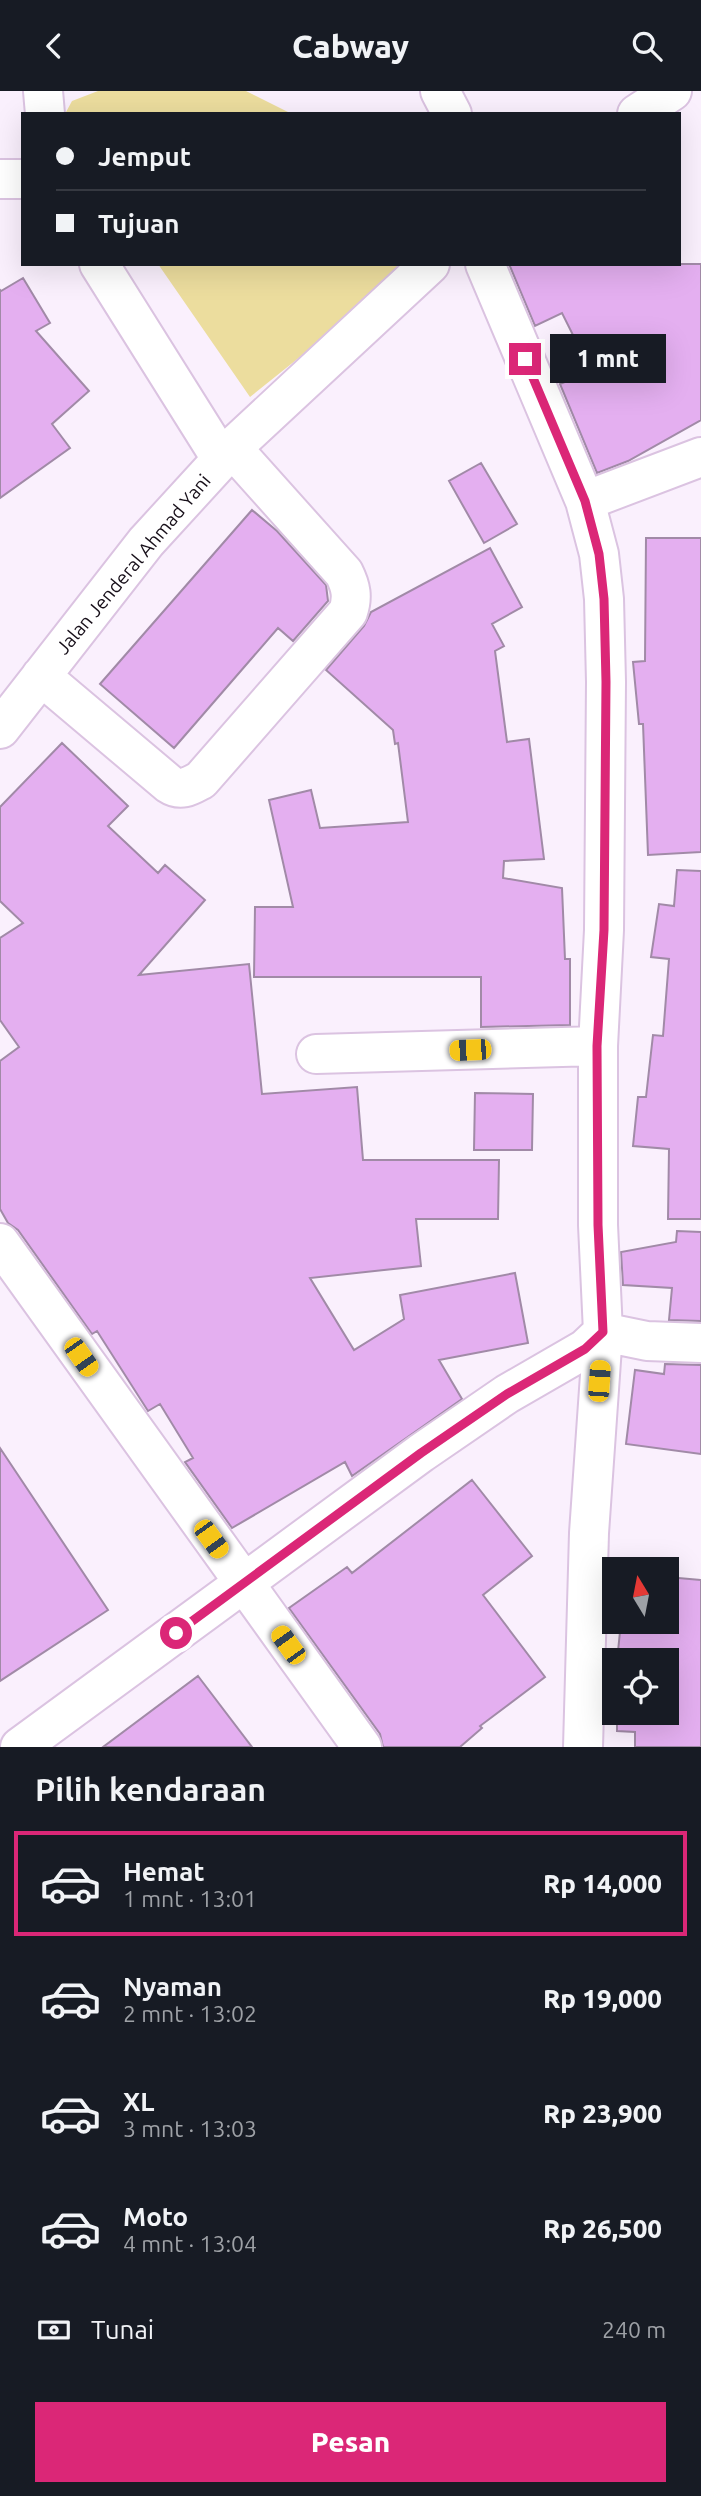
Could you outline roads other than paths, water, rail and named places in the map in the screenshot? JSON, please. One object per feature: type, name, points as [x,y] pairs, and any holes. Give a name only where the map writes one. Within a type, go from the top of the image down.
[{"type":"street","points":[[43,91],[45,112]]},
{"type":"street","points":[[440,91],[451,112]]},
{"type":"street","points":[[640,112],[672,91]]},
{"type":"street","points":[[0,179],[21,179]]},
{"type":"street","points":[[41,675],[169,784],[186,788],[201,780],[348,612],[352,602],[351,587],[344,573],[227,454],[100,266]]},
{"type":"street","name":"Jalan Jenderal Ahmad Yani","points":[[0,729],[146,542],[227,454],[428,266]]},
{"type":"street","points":[[486,266],[585,501],[599,554],[604,613],[604,930],[597,1046],[598,1225],[603,1332],[589,1533],[583,1747]]},
{"type":"street","points":[[585,501],[701,457]]},
{"type":"street","points":[[316,1054],[597,1046]]},
{"type":"street","points":[[0,1243],[362,1747]]},
{"type":"street","points":[[603,1332],[647,1341],[701,1343]]},
{"type":"street","points":[[20,1747],[421,1453],[507,1394],[585,1349],[603,1332]]}]
